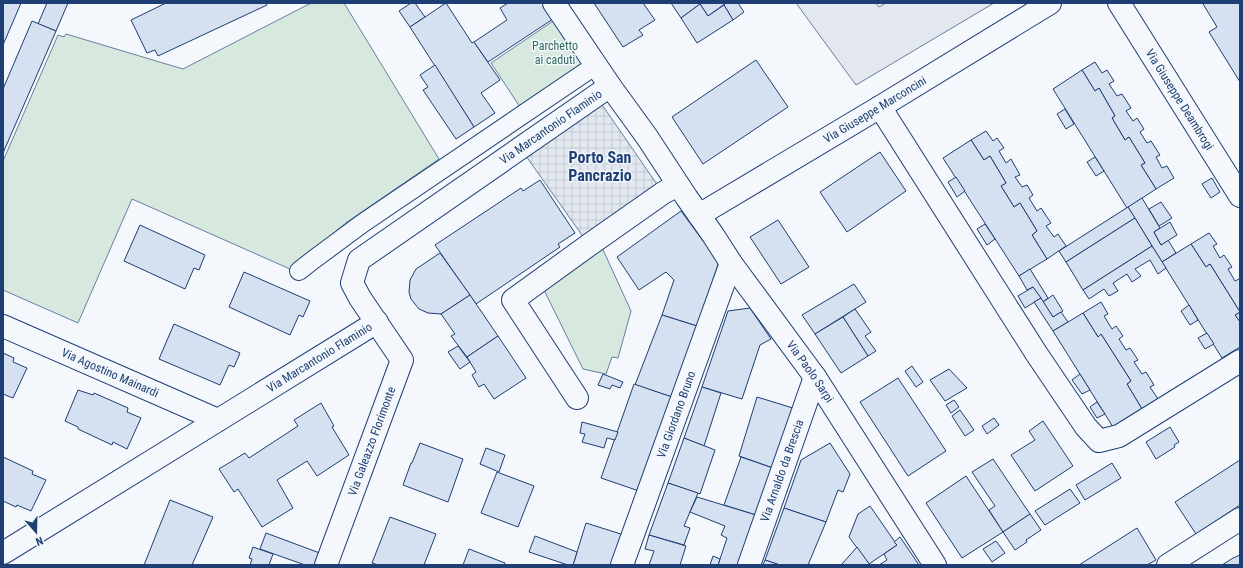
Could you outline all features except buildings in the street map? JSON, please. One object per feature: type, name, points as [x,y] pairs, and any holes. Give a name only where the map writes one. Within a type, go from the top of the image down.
[{"type":"street","name":"Via Paolo Sarpi","points":[[554,3],[610,86],[647,137],[731,263],[814,377],[935,565]]},
{"type":"street","name":"Via Giuseppe Marconcini","points":[[699,215],[1050,3]]},
{"type":"street","name":"Via Giuseppe Deambrogi","points":[[1119,3],[1240,196]]},
{"type":"street","points":[[300,271],[363,224],[596,65]]},
{"type":"street","name":"Via Marcantonio Flaminio","points":[[3,552],[377,322],[360,298],[352,283],[359,260],[610,86]]},
{"type":"street","points":[[880,107],[1036,353],[1086,427],[1099,441],[1119,436],[1240,361]]},
{"type":"street","points":[[577,398],[512,300],[595,240],[663,193],[678,185]]},
{"type":"street","name":"Via Giordano Bruno","points":[[622,565],[731,263]]},
{"type":"street","name":"Via Galeazzo Florimonte","points":[[326,565],[402,360],[377,322]]},
{"type":"street","name":"Via Agostino Mainardi","points":[[3,326],[218,420]]},
{"type":"street","name":"Via Arnaldo da Brescia","points":[[749,565],[814,377]]},
{"type":"street","points":[[1168,565],[1240,519]]},
{"type":"green space","points":[[311,3],[344,3],[439,159],[347,222],[290,269],[132,199],[78,323],[3,290],[3,161],[58,35],[64,37],[66,34],[183,69]]},
{"type":"green space","name":"Parchetto ai caduti","points":[[562,15],[591,60],[520,107],[491,63]]},
{"type":"green space","points":[[599,241],[631,311],[618,358],[612,357],[606,374],[583,369],[541,284]]},
{"type":"shaded area","points":[[796,3],[876,3],[879,7],[886,3],[994,3],[856,85]]},
{"type":"shaded area","points":[[596,96],[663,193],[589,245],[521,149]]},
{"type":"district","name":"Porto San Pancrazio","points":[[600,166]]}]
